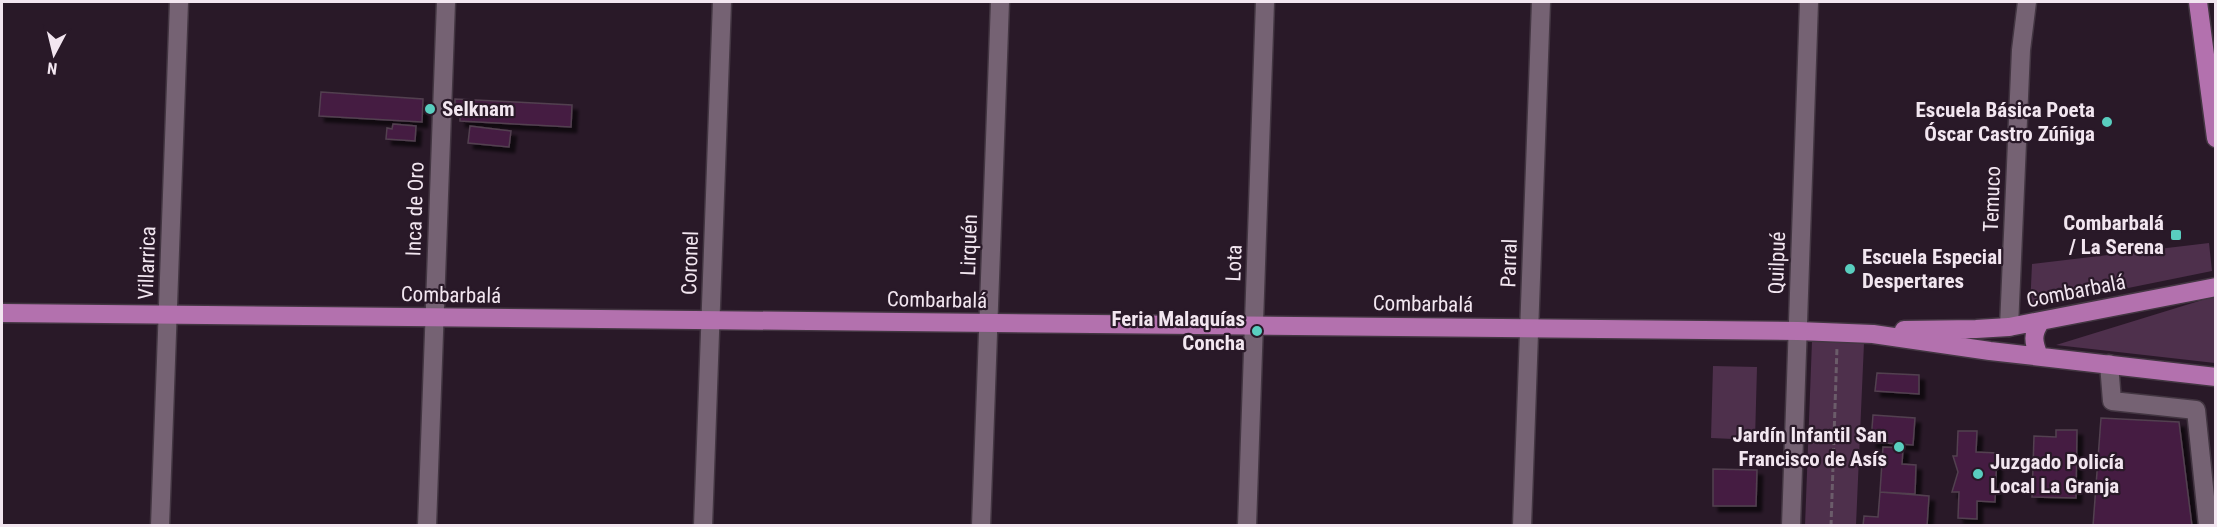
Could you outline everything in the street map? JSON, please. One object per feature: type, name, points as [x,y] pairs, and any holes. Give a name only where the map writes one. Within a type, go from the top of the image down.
[{"type":"main road","points":[[2198,2],[2216,138]]},
{"type":"main road","name":"Combarbalá","points":[[1873,334],[1910,329],[2009,327],[2216,286]]},
{"type":"main road","name":"Combarbalá","points":[[2,313],[1798,331],[1873,334],[1990,351],[2216,377]]},
{"type":"main road","points":[[2039,356],[2033,340],[2036,328],[2042,321]]},
{"type":"street","name":"Villarrica","points":[[160,525],[179,2]]},
{"type":"street","name":"Inca de Oro","points":[[427,525],[446,2]]},
{"type":"street","name":"Coronel","points":[[703,525],[722,2]]},
{"type":"street","name":"Lirquén","points":[[981,525],[1000,2]]},
{"type":"street","name":"Lota","points":[[1247,525],[1265,2]]},
{"type":"street","name":"Parral","points":[[1522,525],[1541,2]]},
{"type":"street","name":"Quilpué","points":[[1791,525],[1809,2]]},
{"type":"street","name":"Temuco","points":[[2009,327],[2021,50],[2027,2]]},
{"type":"street","points":[[2109,364],[2112,401],[2196,410],[2208,525]]},
{"type":"path","points":[[1831,525],[1837,347]]},
{"type":"shaded area","points":[[2209,243],[2212,271],[2030,308],[2032,264]]},
{"type":"shaded area","points":[[2215,297],[2215,363],[2056,345]]},
{"type":"shaded area","points":[[1812,341],[1864,343],[1856,525],[1805,526]]},
{"type":"shaded area","points":[[1713,366],[1757,367],[1755,440],[1711,438]]},
{"type":"building","points":[[321,92],[423,99],[422,122],[319,116]]},
{"type":"building","points":[[455,99],[572,105],[571,127],[460,121],[460,113],[455,112]]},
{"type":"building","points":[[393,124],[416,126],[415,141],[386,139],[387,128],[392,129]]},
{"type":"building","points":[[470,126],[511,131],[509,147],[468,143]]},
{"type":"building","points":[[1877,373],[1919,375],[1919,394],[1875,391]]},
{"type":"building","points":[[1873,415],[1915,418],[1913,445],[1871,442]]},
{"type":"building","points":[[2101,418],[2179,422],[2192,526],[2093,526]]},
{"type":"building","points":[[2056,430],[2077,430],[2076,498],[2032,497],[2034,436],[2056,437]]},
{"type":"building","points":[[1958,431],[1977,431],[1976,452],[1997,453],[1995,502],[1977,501],[1977,519],[1958,518],[1959,492],[1952,492],[1958,472],[1953,456],[1957,456]]},
{"type":"building","points":[[1883,447],[1903,448],[1902,464],[1916,465],[1915,494],[1880,492]]},
{"type":"building","points":[[1713,469],[1757,470],[1756,506],[1713,506]]},
{"type":"building","points":[[1880,492],[1929,496],[1927,526],[1863,526],[1864,516],[1878,517]]},
{"type":"place","name":"Selknam","points":[[430,109]]},
{"type":"place","name":"Escuela Básica Poeta Óscar Castro Zúñiga","points":[[2107,122]]},
{"type":"place","name":"Combarbalá / La Serena","points":[[2176,235]]},
{"type":"place","name":"Escuela Especial Despertares","points":[[1850,269]]},
{"type":"place","name":"Feria Malaquías Concha","points":[[1257,331]]},
{"type":"place","name":"Jardín Infantil San Francisco de Asís","points":[[1899,447]]},
{"type":"place","name":"Juzgado Policía Local La Granja","points":[[1978,474]]}]
